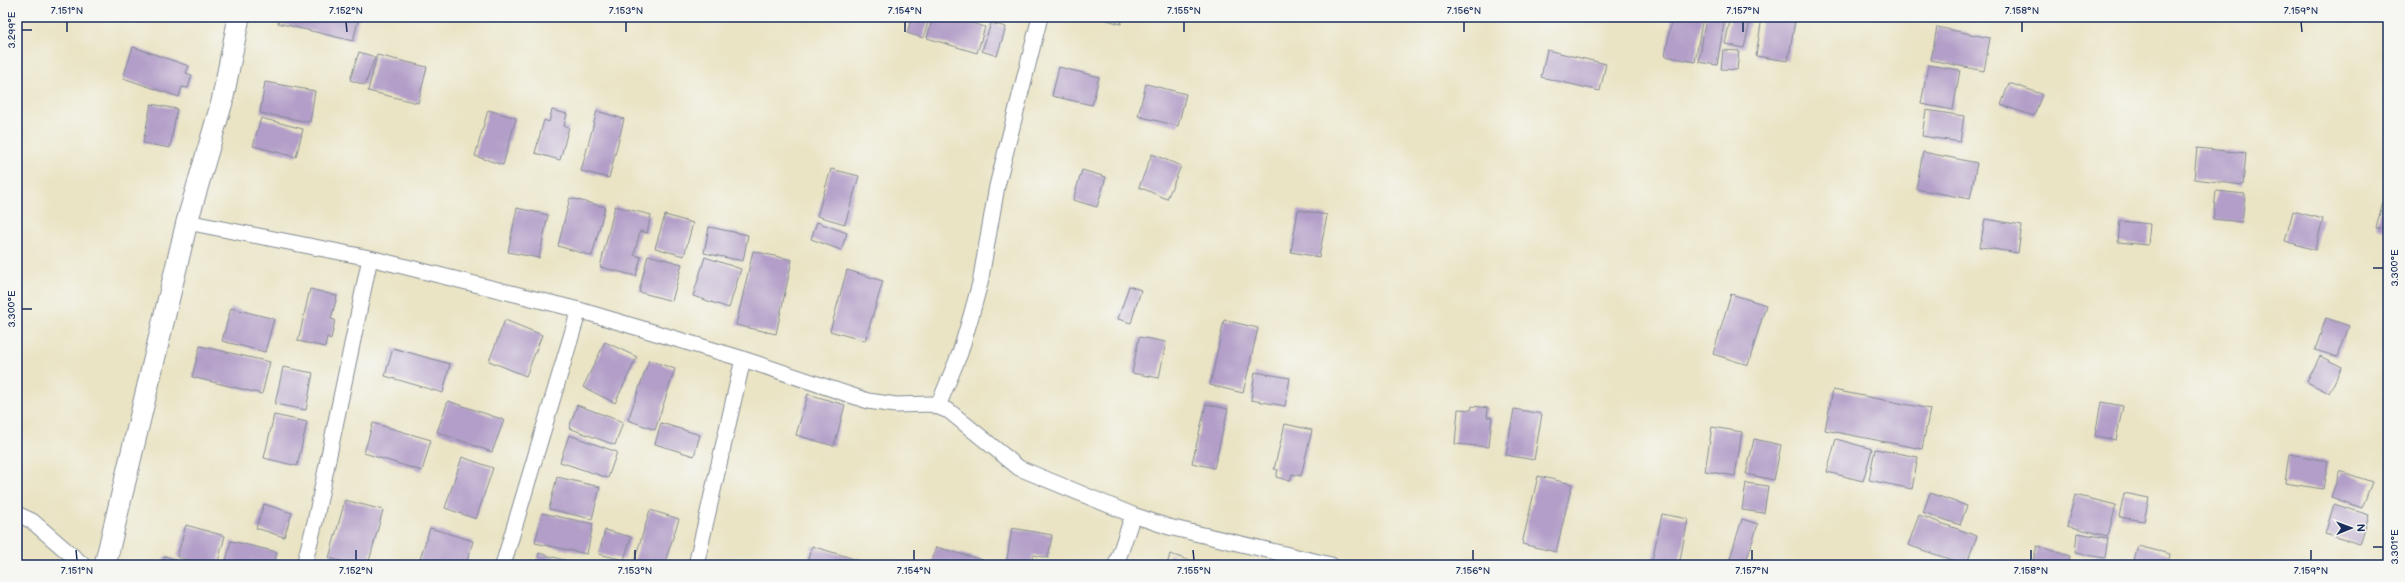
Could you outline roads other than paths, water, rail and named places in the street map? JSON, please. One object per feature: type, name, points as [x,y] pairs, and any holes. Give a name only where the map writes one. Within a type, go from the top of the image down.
[{"type":"street","points":[[104,565],[187,222],[222,102],[239,17]]},
{"type":"street","points":[[938,406],[960,353],[976,296],[997,186],[1040,17]]},
{"type":"street","points":[[187,222],[370,258],[579,310],[743,359],[868,401],[896,405],[938,406],[949,411],[1019,468],[1132,515],[1169,527],[1297,561],[1331,565]]},
{"type":"street","points":[[304,565],[317,515],[370,258]]},
{"type":"street","points":[[503,565],[579,310]]},
{"type":"street","points":[[696,565],[743,359]]},
{"type":"street","points":[[17,514],[32,521],[83,565]]},
{"type":"street","points":[[1116,565],[1132,515]]}]
